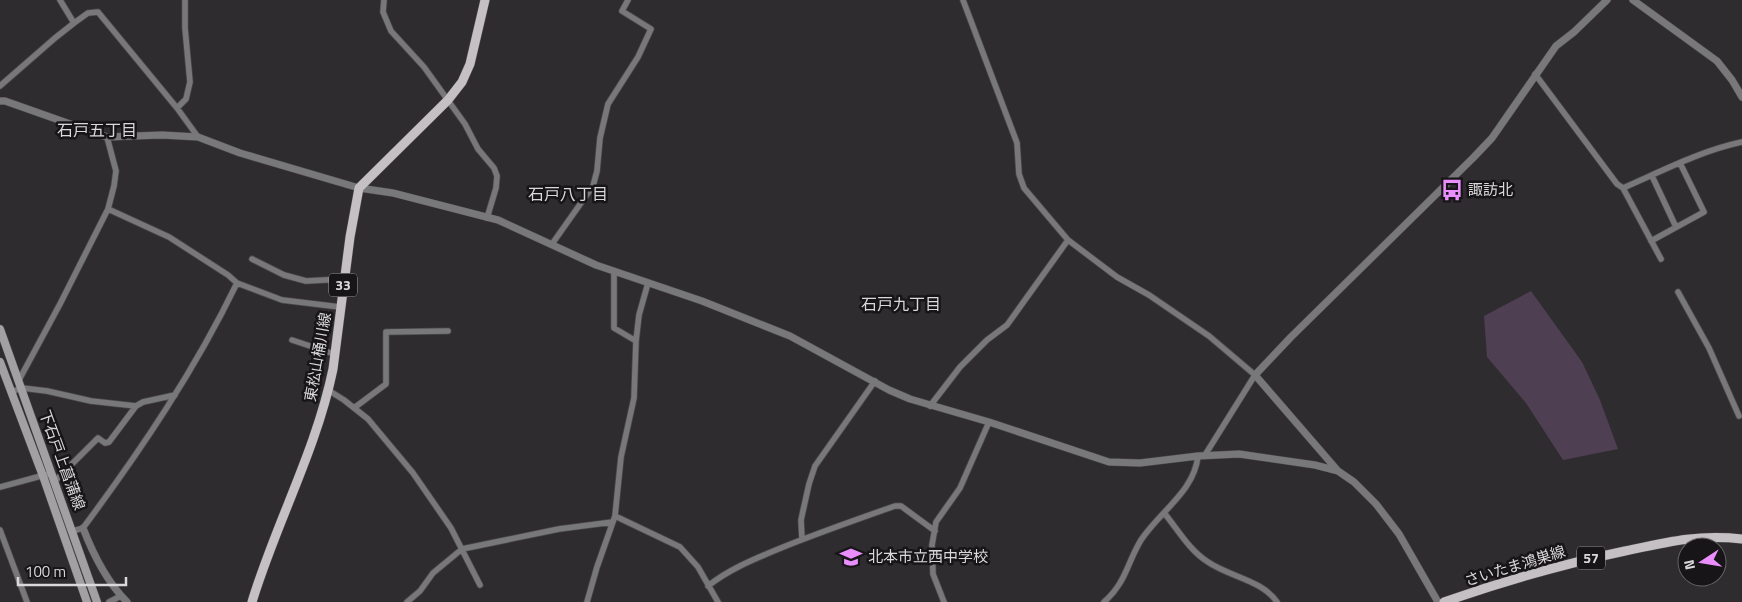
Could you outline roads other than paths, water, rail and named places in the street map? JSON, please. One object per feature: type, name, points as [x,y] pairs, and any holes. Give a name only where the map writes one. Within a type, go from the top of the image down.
[{"type":"main road","points":[[359,188],[448,100],[462,82],[470,64],[485,0]]},
{"type":"main road","name":"東松山桶川線","points":[[252,602],[260,576],[318,428],[328,390],[359,188]]},
{"type":"main road","name":"下石戸上菖蒲線","points":[[0,329],[73,531],[96,602]]},
{"type":"main road","name":"下石戸上菖蒲線","points":[[0,362],[3,381],[11,392],[43,476],[87,602]]},
{"type":"main road","name":"さいたま鴻巣線","points":[[1444,602],[1504,581],[1575,562],[1680,539],[1710,536],[1742,539]]},
{"type":"street","points":[[60,0],[74,24]]},
{"type":"street","points":[[177,108],[186,99],[190,82],[185,28],[185,0]]},
{"type":"street","points":[[384,0],[383,12],[391,31],[424,67],[465,124],[478,149],[494,168],[497,176],[496,188],[487,218]]},
{"type":"street","points":[[552,244],[594,186],[598,171],[600,138],[608,104],[638,57],[651,30],[622,11],[628,0]]},
{"type":"street","points":[[963,0],[1017,143],[1019,174],[1024,188],[1068,240],[1117,277],[1148,295],[1209,336],[1255,375],[1338,471],[1354,482],[1376,504],[1399,534],[1438,602]]},
{"type":"street","points":[[1104,602],[1123,580],[1142,539],[1192,480],[1197,464],[1255,375],[1492,138],[1556,46],[1608,0]]},
{"type":"street","points":[[1633,0],[1717,61],[1742,97]]},
{"type":"street","points":[[0,86],[55,38],[88,13],[98,12],[177,108],[198,137]]},
{"type":"street","points":[[1535,74],[1617,184],[1623,188],[1662,260]]},
{"type":"street","points":[[0,101],[5,101],[107,137],[162,135],[198,137],[240,153],[359,188],[393,194],[498,220],[596,265],[702,301],[790,336],[889,390],[930,406],[989,422],[1109,462],[1140,464],[1202,456],[1239,454],[1315,465],[1338,471]]},
{"type":"street","points":[[19,380],[108,209],[116,171],[107,137]]},
{"type":"street","points":[[1623,188],[1723,146],[1742,142]]},
{"type":"street","points":[[1651,241],[1704,212],[1680,163]]},
{"type":"street","points":[[1652,176],[1676,227]]},
{"type":"street","points":[[108,209],[169,237],[228,275],[237,283],[282,300],[340,306]]},
{"type":"street","points":[[930,406],[960,367],[987,340],[1007,325],[1068,240]]},
{"type":"street","points":[[252,259],[284,275],[306,281],[344,279]]},
{"type":"street","points":[[614,272],[614,328],[636,340]]},
{"type":"street","points":[[73,531],[83,528],[121,477],[175,395],[214,329],[237,283]]},
{"type":"street","points":[[587,602],[614,519],[621,457],[634,398],[639,315],[648,283]]},
{"type":"street","points":[[1678,292],[1709,348],[1739,416]]},
{"type":"street","points":[[354,408],[386,384],[386,332],[448,331]]},
{"type":"street","points":[[292,340],[334,354]]},
{"type":"street","points":[[802,539],[802,520],[809,484],[815,466],[875,381]]},
{"type":"street","points":[[11,392],[22,388],[47,391],[91,402],[136,406]]},
{"type":"street","points":[[328,390],[368,419],[413,473],[451,528],[480,585]]},
{"type":"street","points":[[0,487],[43,476],[54,477],[98,438],[105,443],[109,442],[136,406],[143,402],[175,395]]},
{"type":"street","points":[[944,602],[933,574],[932,545],[936,522],[960,488],[989,422]]},
{"type":"street","points":[[708,586],[723,574],[802,539],[895,506],[901,506],[935,531]]},
{"type":"street","points":[[1165,514],[1195,552],[1208,562],[1268,591],[1277,602]]},
{"type":"street","points":[[407,602],[420,591],[433,573],[462,549],[614,519],[680,547],[698,567],[718,602]]},
{"type":"street","points":[[83,528],[98,562],[127,602]]},
{"type":"street","points":[[0,530],[27,602]]},
{"type":"street","points":[[109,602],[121,596]]},
{"type":"place","name":"諏訪北","points":[[1452,190]]},
{"type":"place","name":"北本市立西中学校","points":[[851,557]]},
{"type":"district","name":"石戸五丁目","points":[[97,130]]},
{"type":"district","name":"石戸八丁目","points":[[568,194]]},
{"type":"district","name":"石戸九丁目","points":[[901,304]]}]
